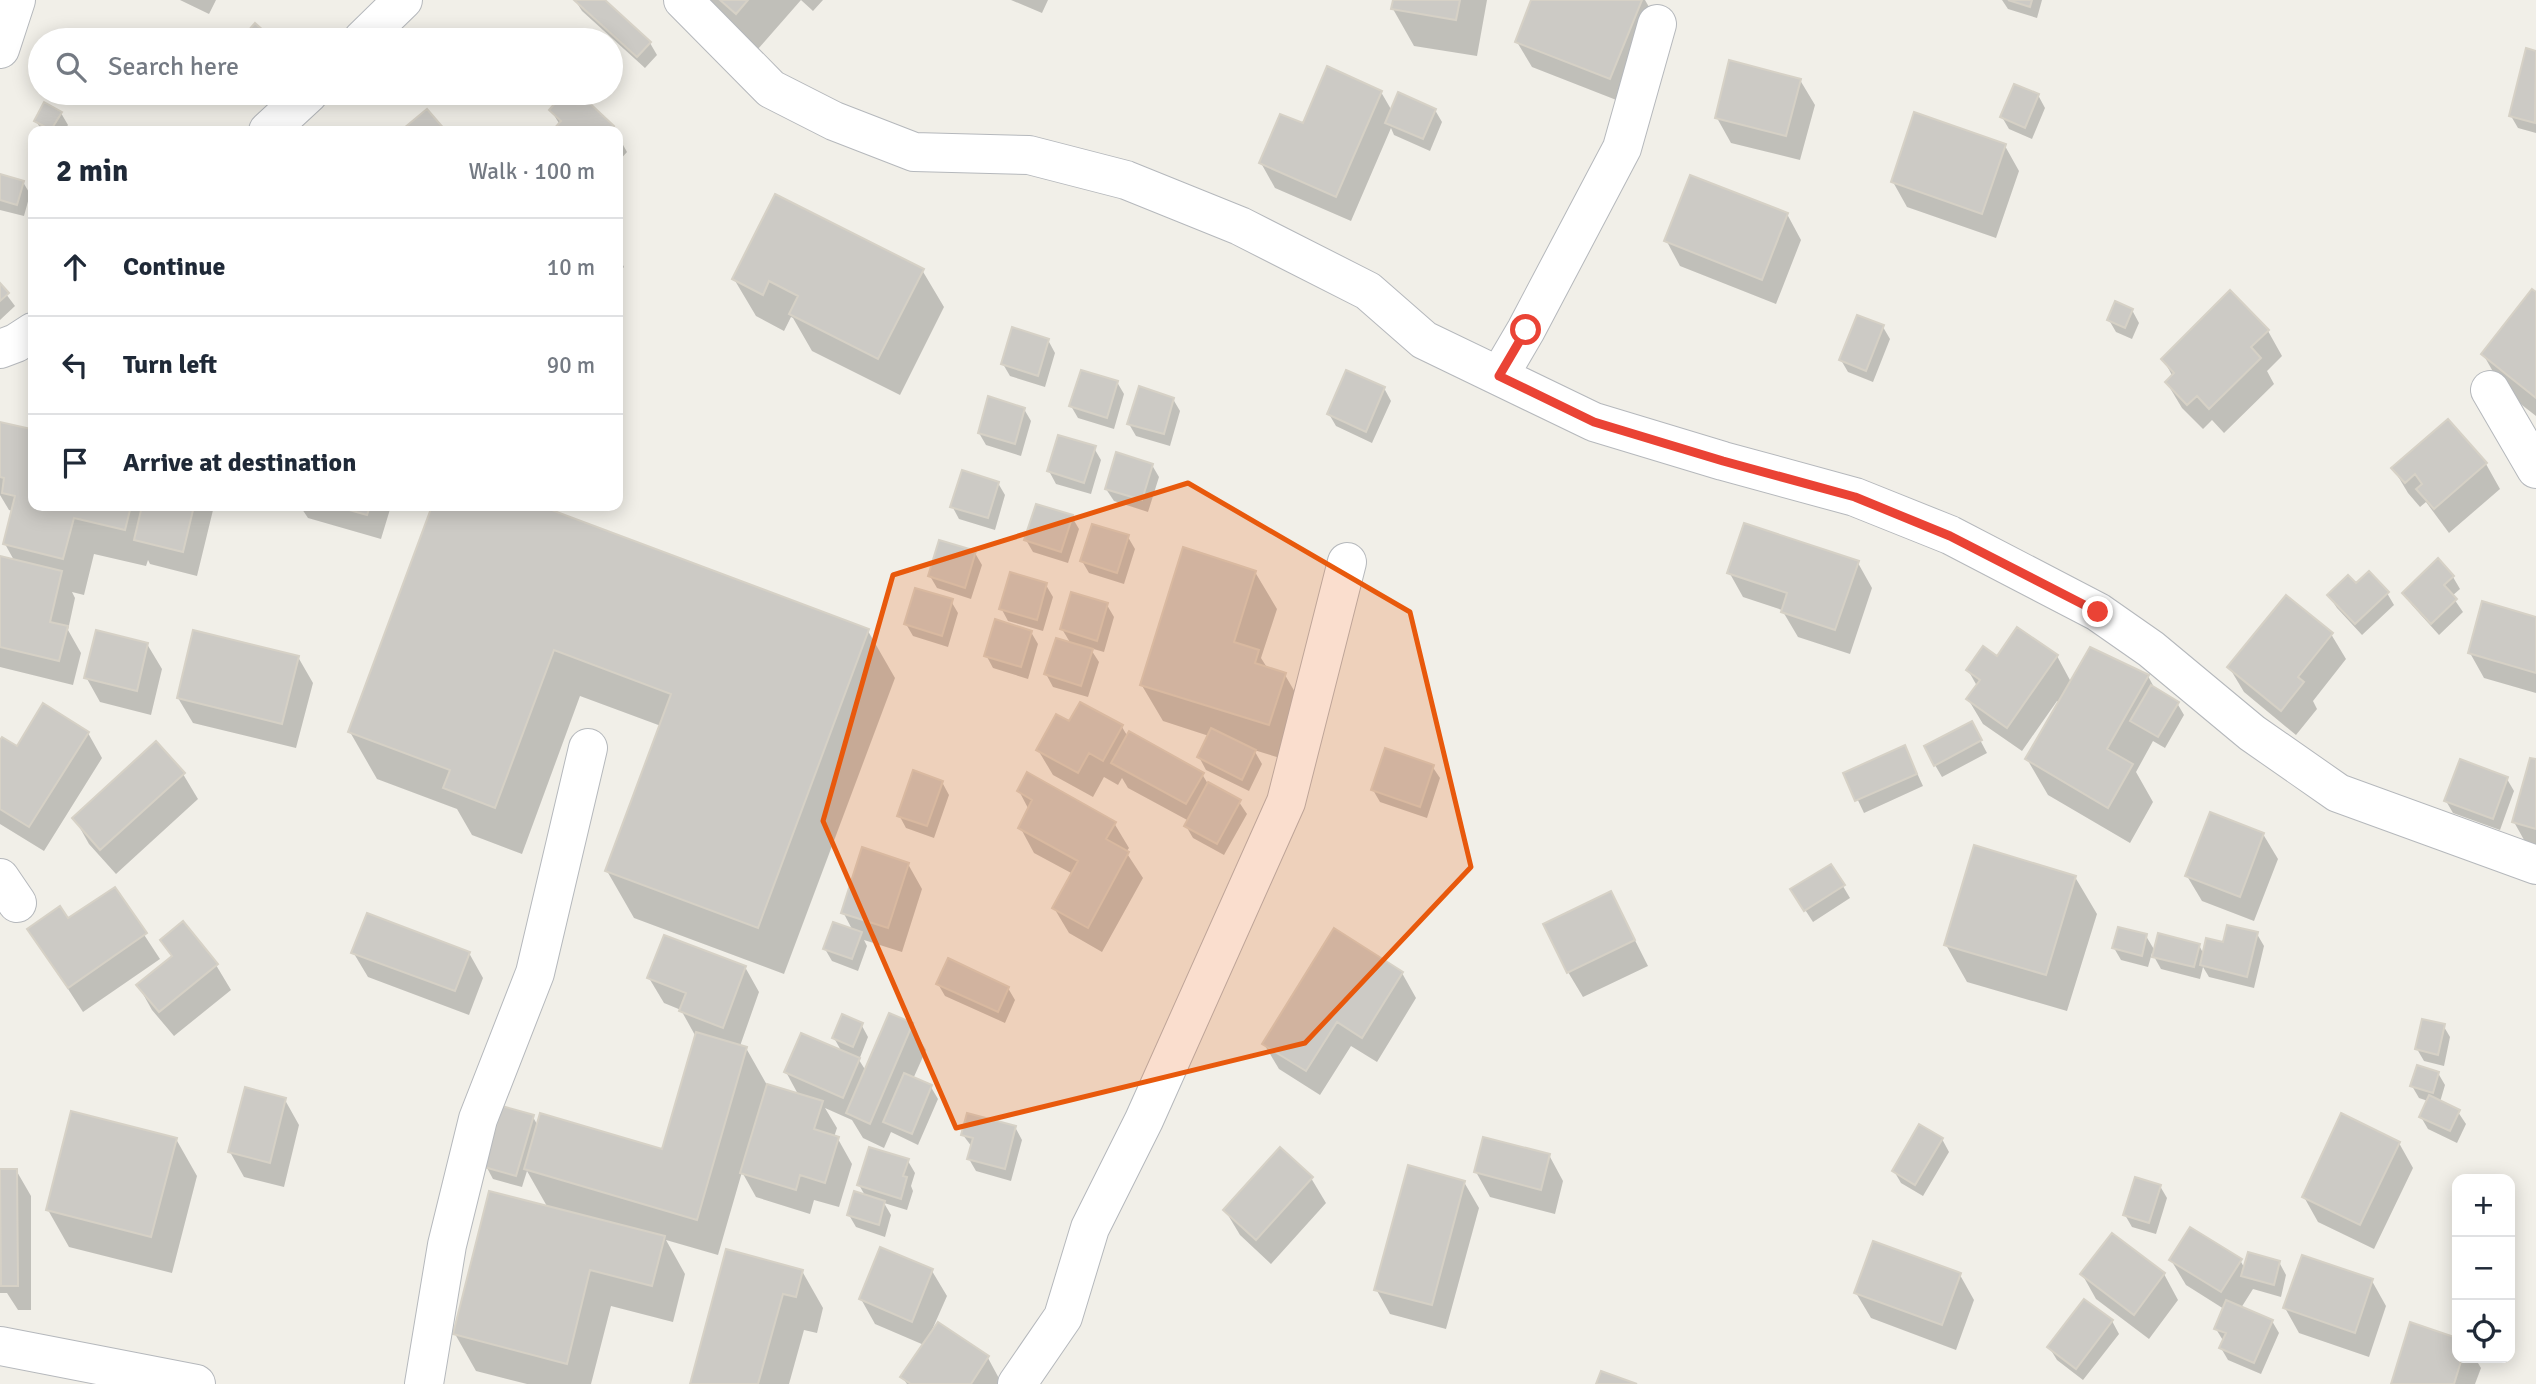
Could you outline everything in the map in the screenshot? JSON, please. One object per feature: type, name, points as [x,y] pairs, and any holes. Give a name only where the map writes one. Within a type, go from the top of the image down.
[{"type":"street","points":[[0,49],[16,0]]},
{"type":"street","points":[[374,28],[403,0]]},
{"type":"street","points":[[682,0],[771,89],[834,121],[914,152],[1029,155],[1126,180],[1240,226],[1368,291],[1424,340],[1594,422],[1855,497],[1950,536],[2098,612],[2151,649],[2252,733],[2338,793],[2536,865]]},
{"type":"street","points":[[1499,376],[1622,148],[1657,24]]},
{"type":"street","points":[[273,126],[296,105]]},
{"type":"street","points":[[0,349],[28,335]]},
{"type":"street","points":[[2490,390],[2536,469]]},
{"type":"street","points":[[1017,1384],[1063,1317],[1090,1228],[1144,1120],[1286,802],[1347,562]]},
{"type":"street","points":[[424,1384],[447,1245],[478,1119],[535,973],[588,748]]},
{"type":"street","points":[[0,1346],[196,1384]]},
{"type":"highlighted area","points":[[1188,483],[1410,612],[1471,867],[1305,1043],[956,1128],[823,821],[893,575]]},
{"type":"building","points":[[574,0],[605,0],[651,42],[637,57],[623,44],[623,28],[605,28]]},
{"type":"building","points":[[720,0],[748,0],[736,14]]},
{"type":"building","points":[[1393,0],[1460,0],[1456,20],[1391,9]]},
{"type":"building","points":[[1531,0],[1642,0],[1610,79],[1515,42]]},
{"type":"building","points":[[2008,0],[2032,0],[2030,7]]},
{"type":"building","points":[[2526,48],[2536,51],[2535,123],[2509,116]]},
{"type":"building","points":[[1729,60],[1801,79],[1786,136],[1715,118]]},
{"type":"building","points":[[1327,66],[1382,91],[1336,197],[1259,163],[1280,114],[1303,123]]},
{"type":"building","points":[[2014,84],[2039,94],[2025,128],[2000,117]]},
{"type":"building","points":[[1398,92],[1436,109],[1423,139],[1385,123]]},
{"type":"building","points":[[42,105],[49,105],[62,112],[53,126],[43,126],[34,121]]},
{"type":"building","points":[[553,105],[592,105],[614,126],[556,126],[561,121],[549,110]]},
{"type":"building","points":[[427,109],[442,126],[406,126]]},
{"type":"building","points":[[1914,112],[2006,144],[1982,214],[1891,182]]},
{"type":"building","points":[[0,174],[24,181],[17,205],[0,200]]},
{"type":"building","points":[[1690,175],[1788,213],[1762,280],[1664,241]]},
{"type":"building","points":[[775,194],[924,269],[878,359],[789,314],[798,296],[769,281],[763,295],[732,279]]},
{"type":"building","points":[[0,283],[9,293],[0,301]]},
{"type":"building","points":[[2532,289],[2536,292],[2536,398],[2481,354]]},
{"type":"building","points":[[2230,290],[2269,330],[2251,347],[2261,358],[2209,409],[2197,396],[2187,405],[2165,382],[2174,373],[2161,359]]},
{"type":"building","points":[[2115,301],[2133,309],[2125,328],[2107,320]]},
{"type":"building","points":[[1857,315],[1884,325],[1866,371],[1839,360]]},
{"type":"building","points":[[1012,327],[1049,339],[1038,376],[1001,364]]},
{"type":"building","points":[[1081,370],[1118,381],[1107,418],[1069,406]]},
{"type":"building","points":[[1346,370],[1385,387],[1366,432],[1327,414]]},
{"type":"building","points":[[1139,386],[1174,398],[1164,434],[1127,424]]},
{"type":"building","points":[[988,396],[1025,408],[1015,444],[978,433]]},
{"type":"building","points":[[2448,419],[2487,463],[2434,509],[2416,489],[2422,484],[2415,474],[2405,483],[2391,468]]},
{"type":"building","points":[[0,422],[28,428],[28,511],[130,511],[125,530],[74,518],[63,559],[3,544],[15,496],[2,493],[4,478],[0,477]]},
{"type":"building","points":[[1058,435],[1096,446],[1084,483],[1047,471]]},
{"type":"building","points":[[1116,452],[1153,464],[1142,500],[1105,489]]},
{"type":"building","points":[[962,470],[999,482],[988,518],[950,507]]},
{"type":"building","points":[[1036,504],[1073,515],[1061,552],[1024,540]]},
{"type":"building","points":[[141,511],[193,511],[183,552],[134,540]]},
{"type":"building","points":[[353,511],[368,511],[367,515]]},
{"type":"building","points":[[430,511],[554,511],[869,629],[758,928],[605,871],[671,694],[554,650],[495,808],[443,788],[450,770],[348,732]]},
{"type":"building","points":[[1744,523],[1859,561],[1835,630],[1781,612],[1787,593],[1727,573]]},
{"type":"building","points":[[1092,524],[1129,535],[1117,573],[1080,561]]},
{"type":"building","points":[[939,540],[976,551],[965,588],[928,576]]},
{"type":"building","points":[[1183,547],[1256,571],[1234,642],[1259,650],[1255,663],[1286,673],[1269,725],[1140,685]]},
{"type":"building","points":[[0,556],[62,571],[50,622],[68,626],[59,661],[0,647]]},
{"type":"building","points":[[2438,558],[2454,576],[2444,585],[2457,599],[2431,624],[2402,593]]},
{"type":"building","points":[[2369,571],[2389,592],[2355,624],[2327,595],[2348,575],[2356,583]]},
{"type":"building","points":[[1010,572],[1047,583],[1037,620],[999,609]]},
{"type":"building","points":[[915,588],[953,599],[942,636],[904,624]]},
{"type":"building","points":[[1071,592],[1108,603],[1097,641],[1060,629]]},
{"type":"building","points":[[2286,595],[2333,633],[2298,677],[2304,682],[2281,711],[2227,667]]},
{"type":"building","points":[[2482,601],[2536,617],[2536,673],[2468,653]]},
{"type":"building","points":[[995,619],[1032,631],[1021,667],[984,656]]},
{"type":"building","points":[[2017,627],[2058,655],[2007,728],[1966,699],[1980,680],[1966,670],[1983,646],[1997,656]]},
{"type":"building","points":[[96,630],[148,643],[137,691],[84,678]]},
{"type":"building","points":[[193,630],[299,656],[282,724],[177,698]]},
{"type":"building","points":[[1056,638],[1093,649],[1081,686],[1044,674]]},
{"type":"building","points":[[2090,647],[2149,675],[2107,749],[2133,764],[2108,808],[2025,759]]},
{"type":"building","points":[[2151,685],[2179,702],[2158,737],[2130,721]]},
{"type":"building","points":[[1080,702],[1123,725],[1103,761],[1089,753],[1078,773],[1036,750],[1056,714],[1069,721]]},
{"type":"building","points":[[43,703],[89,732],[29,827],[0,809],[0,740],[2,737],[17,746]]},
{"type":"building","points":[[1972,721],[1982,740],[1934,766],[1924,746]]},
{"type":"building","points":[[1211,728],[1256,750],[1242,780],[1197,757]]},
{"type":"building","points":[[1129,731],[1204,773],[1186,804],[1111,763]]},
{"type":"building","points":[[156,741],[185,773],[100,850],[72,818]]},
{"type":"building","points":[[1905,745],[1917,774],[1855,801],[1843,773]]},
{"type":"building","points":[[1385,748],[1434,765],[1420,807],[1371,790]]},
{"type":"building","points":[[2530,758],[2536,759],[2536,829],[2512,822]]},
{"type":"building","points":[[2460,759],[2508,777],[2493,819],[2444,801]]},
{"type":"building","points":[[913,770],[943,781],[927,826],[897,816]]},
{"type":"building","points":[[1027,772],[1116,822],[1106,839],[1129,852],[1088,928],[1052,908],[1078,861],[1018,828],[1032,800],[1017,791]]},
{"type":"building","points":[[1208,782],[1241,800],[1217,844],[1184,826]]},
{"type":"building","points":[[2210,812],[2264,833],[2240,897],[2185,876]]},
{"type":"building","points":[[1974,845],[2076,876],[2046,975],[1944,945]]},
{"type":"building","points":[[862,847],[909,863],[888,928],[841,913]]},
{"type":"building","points":[[1831,864],[1845,885],[1804,911],[1790,889]]},
{"type":"building","points":[[115,887],[147,933],[68,988],[27,929],[60,906],[68,918]]},
{"type":"building","points":[[1611,891],[1635,940],[1567,973],[1543,924]]},
{"type":"building","points":[[367,913],[470,952],[455,991],[351,953]]},
{"type":"building","points":[[183,921],[218,964],[159,1012],[136,985],[172,956],[160,940]]},
{"type":"building","points":[[833,922],[862,932],[852,959],[823,949]]},
{"type":"building","points":[[2227,925],[2258,932],[2247,977],[2200,965],[2206,938],[2223,942]]},
{"type":"building","points":[[2118,927],[2147,934],[2142,956],[2112,948]]},
{"type":"building","points":[[1334,928],[1403,972],[1362,1038],[1337,1022],[1306,1071],[1262,1044]]},
{"type":"building","points":[[2158,933],[2200,944],[2194,967],[2152,957]]},
{"type":"building","points":[[664,935],[746,966],[723,1028],[679,1011],[686,993],[647,978]]},
{"type":"building","points":[[948,958],[1009,987],[998,1012],[936,984]]},
{"type":"building","points":[[889,1013],[913,1023],[870,1124],[846,1113]]},
{"type":"building","points":[[842,1014],[863,1023],[853,1047],[832,1038]]},
{"type":"building","points":[[2422,1019],[2445,1024],[2438,1055],[2415,1049]]},
{"type":"building","points":[[696,1032],[747,1047],[697,1220],[524,1169],[540,1113],[662,1149]]},
{"type":"building","points":[[801,1033],[860,1058],[843,1098],[784,1072]]},
{"type":"building","points":[[2417,1065],[2439,1072],[2433,1093],[2410,1086]]},
{"type":"building","points":[[904,1073],[932,1085],[912,1134],[883,1122]]},
{"type":"building","points":[[767,1084],[823,1101],[814,1129],[839,1137],[825,1183],[800,1175],[796,1190],[740,1173]]},
{"type":"building","points":[[245,1087],[286,1098],[270,1163],[228,1152]]},
{"type":"building","points":[[2429,1095],[2460,1110],[2450,1131],[2419,1117]]},
{"type":"building","points":[[502,1106],[534,1115],[516,1176],[484,1167]]},
{"type":"building","points":[[71,1111],[177,1138],[151,1237],[46,1210]]},
{"type":"building","points":[[967,1113],[1016,1126],[1005,1169],[967,1159],[973,1138],[961,1135]]},
{"type":"building","points":[[2341,1113],[2400,1142],[2360,1225],[2302,1197]]},
{"type":"building","points":[[1919,1124],[1943,1138],[1915,1185],[1892,1171]]},
{"type":"building","points":[[1483,1137],[1550,1154],[1541,1190],[1474,1172]]},
{"type":"building","points":[[869,1147],[909,1159],[903,1176],[907,1177],[901,1199],[857,1185]]},
{"type":"building","points":[[1280,1147],[1313,1177],[1256,1240],[1223,1210]]},
{"type":"building","points":[[1408,1165],[1465,1181],[1432,1305],[1374,1290]]},
{"type":"building","points":[[0,1169],[17,1169],[18,1286],[1,1286]]},
{"type":"building","points":[[2135,1177],[2161,1185],[2149,1223],[2123,1215]]},
{"type":"building","points":[[489,1191],[665,1236],[652,1286],[590,1270],[567,1364],[453,1334]]},
{"type":"building","points":[[854,1191],[885,1201],[879,1225],[847,1215]]},
{"type":"building","points":[[2190,1227],[2242,1259],[2221,1292],[2169,1260]]},
{"type":"building","points":[[2112,1233],[2165,1273],[2134,1315],[2080,1274]]},
{"type":"building","points":[[1873,1241],[1961,1273],[1942,1325],[1854,1293]]},
{"type":"building","points":[[880,1247],[933,1269],[912,1322],[859,1299]]},
{"type":"building","points":[[726,1249],[803,1270],[796,1297],[783,1294],[758,1384],[690,1384]]},
{"type":"building","points":[[2248,1252],[2280,1261],[2274,1285],[2241,1276]]},
{"type":"building","points":[[2302,1255],[2373,1279],[2355,1333],[2283,1308]]},
{"type":"building","points":[[2084,1299],[2113,1320],[2076,1369],[2047,1347]]},
{"type":"building","points":[[2226,1300],[2273,1320],[2254,1363],[2219,1348],[2226,1333],[2214,1329]]},
{"type":"building","points":[[938,1322],[989,1356],[971,1384],[911,1384],[900,1377]]},
{"type":"building","points":[[2410,1322],[2452,1336],[2452,1363],[2460,1363],[2454,1384],[2391,1384]]},
{"type":"building","points":[[1601,1371],[1637,1384],[1596,1384]]},
{"type":"route","points":[[1526,330],[1499,376],[1594,422],[1855,497],[1950,536],[2098,612]]}]
